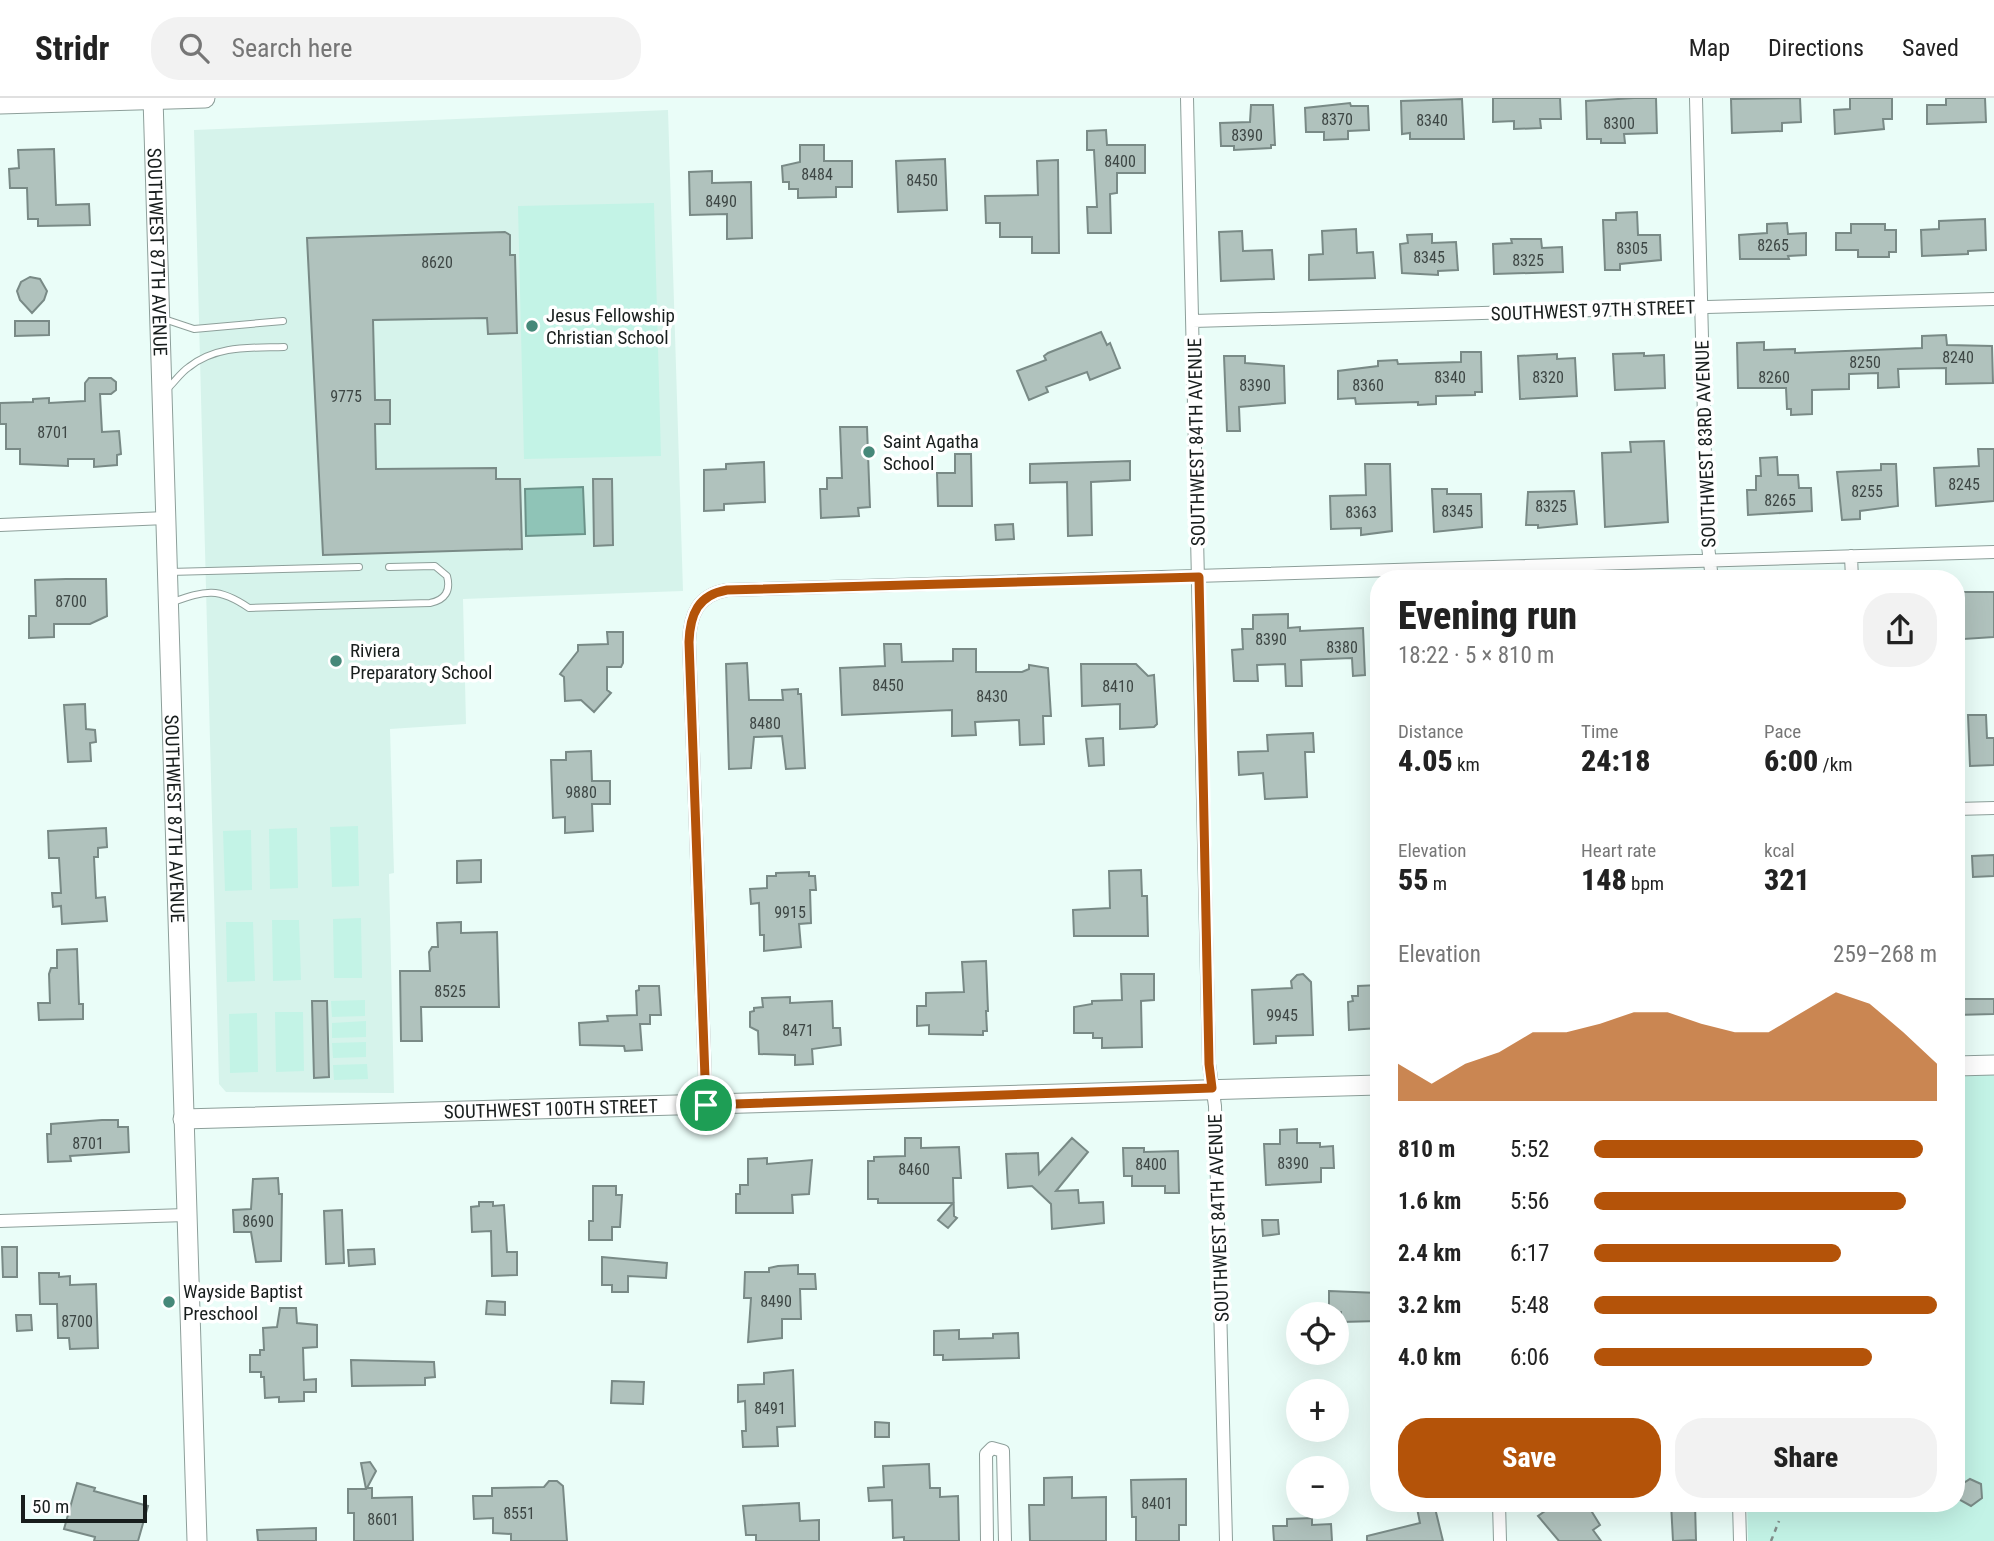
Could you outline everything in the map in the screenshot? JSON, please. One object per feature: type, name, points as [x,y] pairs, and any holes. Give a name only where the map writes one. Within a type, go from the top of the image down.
[{"type":"main road","name":"SOUTHWEST 87TH AVENUE","points":[[153,98],[197,1541]]},
{"type":"main road","points":[[0,104],[205,98]]},
{"type":"main road","points":[[1965,1066],[1994,1065]]},
{"type":"main road","name":"SOUTHWEST 100TH STREET","points":[[183,1119],[1370,1085]]},
{"type":"street","name":"SOUTHWEST 84TH AVENUE","points":[[1187,98],[1209,1064],[1212,1088],[1226,1541]]},
{"type":"street","name":"SOUTHWEST 83RD AVENUE","points":[[1696,98],[1711,570]]},
{"type":"street","name":"SOUTHWEST 97TH STREET","points":[[1193,321],[1994,299]]},
{"type":"street","points":[[0,525],[166,518]]},
{"type":"street","points":[[1423,570],[1994,552]]},
{"type":"street","points":[[1851,556],[1852,570]]},
{"type":"street","points":[[706,1105],[689,642],[691,621],[699,602],[715,592],[727,590],[1370,572]]},
{"type":"street","points":[[1965,809],[1994,808]]},
{"type":"street","points":[[0,1221],[186,1214]]},
{"type":"street","points":[[987,1541],[986,1454],[992,1448],[1003,1451],[1005,1541]]},
{"type":"street","points":[[1499,1512],[1500,1541]]},
{"type":"street","points":[[1739,1512],[1740,1541]]},
{"type":"lane","points":[[160,318],[194,329],[283,321]]},
{"type":"lane","points":[[162,394],[190,366],[213,353],[235,348],[284,347]]},
{"type":"lane","points":[[168,604],[215,590],[232,596],[249,608],[430,603],[442,599],[448,590],[447,576],[435,566],[389,566]]},
{"type":"lane","points":[[167,572],[359,567]]},
{"type":"path","points":[[1771,1541],[1779,1521]]},
{"type":"shaded area","name":"Riviera Preparatory School","points":[[668,110],[683,591],[463,599],[466,724],[390,729],[394,873],[389,874],[394,1093],[226,1092],[219,1084],[194,130]]},
{"type":"shaded area","points":[[654,203],[661,456],[524,459],[518,206]]},
{"type":"shaded area","points":[[583,487],[585,534],[526,536],[525,489]]},
{"type":"shaded area","points":[[358,826],[359,886],[332,887],[330,827]]},
{"type":"shaded area","points":[[297,828],[298,888],[270,889],[269,829]]},
{"type":"shaded area","points":[[251,830],[252,890],[225,891],[223,831]]},
{"type":"shaded area","points":[[361,918],[362,978],[334,978],[333,919]]},
{"type":"shaded area","points":[[272,920],[299,920],[301,980],[273,981]]},
{"type":"shaded area","points":[[226,922],[253,922],[255,981],[227,982]]},
{"type":"shaded area","points":[[365,1000],[365,1016],[332,1017],[331,1001]]},
{"type":"shaded area","points":[[275,1012],[303,1012],[304,1071],[276,1072]]},
{"type":"shaded area","points":[[257,1013],[258,1072],[230,1073],[229,1014]]},
{"type":"shaded area","points":[[366,1021],[366,1037],[332,1038],[332,1023]]},
{"type":"shaded area","points":[[366,1042],[366,1057],[333,1058],[332,1043]]},
{"type":"shaded area","points":[[367,1064],[368,1079],[334,1080],[333,1065]]},
{"type":"shaded area","points":[[1994,1074],[1994,1541],[1748,1541],[1747,1512],[1965,1512],[1965,1075]]},
{"type":"building","points":[[1493,98],[1560,98],[1561,119],[1540,119],[1541,128],[1514,129],[1514,121],[1493,122]]},
{"type":"building","points":[[1656,98],[1657,133],[1624,134],[1625,143],[1601,143],[1601,139],[1587,139],[1586,101]]},
{"type":"building","points":[[1800,98],[1801,122],[1782,123],[1782,131],[1732,133],[1731,99]]},
{"type":"building","points":[[1850,98],[1892,98],[1892,119],[1883,119],[1884,129],[1835,134],[1834,110],[1850,109]]},
{"type":"building","points":[[1946,98],[1985,98],[1986,122],[1927,124],[1927,105],[1946,105]]},
{"type":"building","points":[[1462,99],[1464,139],[1410,139],[1410,133],[1402,134],[1401,101]]},
{"type":"building","points":[[1350,103],[1351,106],[1368,106],[1369,130],[1348,131],[1348,139],[1324,140],[1324,132],[1306,132],[1305,108]]},
{"type":"building","points":[[1251,105],[1273,105],[1275,145],[1271,145],[1271,148],[1234,150],[1234,146],[1221,146],[1220,123],[1250,122]]},
{"type":"building","points":[[1106,130],[1107,145],[1145,145],[1145,173],[1117,173],[1117,193],[1110,194],[1111,233],[1088,233],[1087,207],[1097,207],[1094,150],[1087,150],[1087,131]]},
{"type":"building","points":[[800,145],[824,145],[824,161],[852,161],[852,187],[836,187],[836,197],[798,198],[798,189],[789,189],[789,182],[783,182],[782,166],[800,162]]},
{"type":"building","points":[[54,149],[56,205],[89,204],[90,225],[38,226],[38,219],[28,219],[27,188],[10,188],[9,169],[19,168],[18,150]]},
{"type":"building","points":[[945,159],[947,210],[898,212],[896,161]]},
{"type":"building","points":[[1058,160],[1059,253],[1032,253],[1032,237],[1000,237],[1000,223],[986,223],[985,196],[1038,195],[1037,161]]},
{"type":"building","points":[[712,171],[712,183],[751,182],[752,238],[727,239],[727,214],[690,215],[689,172]]},
{"type":"building","points":[[1637,212],[1638,235],[1660,235],[1661,260],[1620,264],[1620,270],[1605,270],[1603,220],[1616,220],[1616,213]]},
{"type":"building","points":[[1985,219],[1986,250],[1968,251],[1968,254],[1922,256],[1921,230],[1939,229],[1939,221]]},
{"type":"building","points":[[1787,223],[1788,234],[1806,233],[1806,255],[1788,256],[1789,259],[1740,259],[1739,235],[1767,233],[1767,224]]},
{"type":"building","points":[[1851,224],[1885,224],[1885,230],[1896,230],[1896,252],[1889,252],[1889,257],[1858,257],[1858,250],[1836,250],[1836,233],[1851,233]]},
{"type":"building","points":[[1356,229],[1357,253],[1373,252],[1375,278],[1309,280],[1309,255],[1323,254],[1322,231]]},
{"type":"building","points":[[1242,231],[1243,251],[1272,250],[1274,279],[1221,281],[1219,232]]},
{"type":"building","points":[[505,232],[510,235],[510,255],[515,255],[517,333],[488,334],[487,318],[373,320],[375,400],[390,400],[390,424],[375,424],[376,469],[496,468],[496,479],[520,479],[522,549],[323,555],[307,238]]},
{"type":"building","points":[[1432,234],[1432,243],[1456,242],[1458,270],[1438,271],[1438,275],[1402,273],[1400,244],[1408,243],[1407,235]]},
{"type":"building","points":[[1511,239],[1541,239],[1542,248],[1562,247],[1563,272],[1494,274],[1493,244],[1512,243]]},
{"type":"building","points":[[30,277],[40,279],[47,291],[44,300],[32,313],[20,300],[17,291],[21,282]]},
{"type":"building","points":[[15,321],[49,321],[49,335],[15,336]]},
{"type":"building","points":[[1101,332],[1107,345],[1110,343],[1120,368],[1090,380],[1087,372],[1046,387],[1048,392],[1029,400],[1017,371],[1046,360],[1044,356],[1048,353]]},
{"type":"building","points":[[1946,335],[1947,345],[1992,346],[1993,383],[1946,384],[1946,368],[1898,369],[1899,387],[1878,388],[1878,373],[1849,374],[1849,389],[1812,390],[1812,414],[1791,415],[1791,409],[1787,409],[1786,388],[1738,388],[1737,343],[1764,342],[1764,350],[1795,349],[1795,353],[1922,348],[1922,336]]},
{"type":"building","points":[[1461,352],[1481,352],[1482,392],[1475,392],[1475,395],[1436,396],[1436,404],[1418,405],[1418,402],[1356,404],[1355,398],[1338,399],[1338,371],[1378,366],[1378,361],[1397,360],[1398,364],[1461,362]]},
{"type":"building","points":[[1644,353],[1644,356],[1664,355],[1665,388],[1615,390],[1613,354]]},
{"type":"building","points":[[1557,354],[1557,359],[1575,358],[1577,396],[1520,399],[1518,356]]},
{"type":"building","points":[[1224,356],[1245,356],[1245,363],[1284,366],[1285,403],[1239,407],[1240,431],[1227,431]]},
{"type":"building","points":[[89,378],[111,378],[116,382],[116,390],[111,394],[100,394],[102,432],[119,431],[121,454],[117,455],[117,465],[94,467],[94,459],[68,459],[68,466],[20,464],[20,449],[6,449],[6,424],[0,424],[0,403],[33,402],[33,399],[49,398],[49,403],[85,401],[85,383]]},
{"type":"building","points":[[840,427],[867,427],[870,507],[858,508],[859,516],[821,518],[820,489],[827,489],[827,478],[842,478]]},
{"type":"building","points":[[1664,441],[1668,522],[1605,527],[1602,453],[1631,452],[1630,442]]},
{"type":"building","points":[[1978,449],[1994,449],[1994,501],[1936,506],[1934,468],[1979,466]]},
{"type":"building","points":[[955,454],[971,454],[972,506],[938,506],[937,473],[955,473]]},
{"type":"building","points":[[1777,457],[1778,475],[1798,475],[1799,488],[1811,488],[1812,511],[1748,515],[1747,490],[1756,490],[1756,476],[1761,476],[1760,458]]},
{"type":"building","points":[[1130,461],[1130,480],[1091,482],[1092,535],[1068,536],[1067,482],[1030,483],[1030,464]]},
{"type":"building","points":[[764,462],[765,502],[724,504],[724,510],[704,511],[704,470],[726,469],[726,464]]},
{"type":"building","points":[[1365,464],[1390,464],[1392,531],[1361,535],[1361,528],[1331,529],[1330,496],[1366,495]]},
{"type":"building","points":[[1881,464],[1896,464],[1898,506],[1860,511],[1860,519],[1842,520],[1837,472],[1881,470]]},
{"type":"building","points":[[593,479],[612,479],[613,545],[594,546]]},
{"type":"building","points":[[1432,489],[1447,489],[1447,494],[1481,494],[1482,527],[1434,532]]},
{"type":"building","points":[[1574,491],[1577,524],[1538,528],[1538,525],[1526,525],[1528,492]]},
{"type":"building","points":[[1013,524],[1014,539],[996,540],[995,525]]},
{"type":"building","points":[[106,579],[107,616],[90,624],[54,624],[54,637],[29,638],[29,616],[36,616],[35,580]]},
{"type":"building","points":[[1965,592],[1994,592],[1994,637],[1965,639]]},
{"type":"building","points":[[1288,614],[1288,628],[1300,627],[1300,631],[1363,628],[1365,675],[1353,676],[1352,658],[1301,660],[1302,686],[1286,686],[1285,664],[1257,665],[1258,681],[1234,681],[1232,650],[1243,649],[1242,629],[1253,629],[1253,615]]},
{"type":"building","points":[[607,632],[623,632],[623,663],[621,667],[607,667],[607,690],[611,693],[594,712],[581,700],[565,701],[564,677],[560,674],[578,651],[578,645],[608,644]]},
{"type":"building","points":[[884,644],[901,644],[902,662],[953,661],[953,649],[976,649],[976,672],[1022,672],[1029,669],[1029,665],[1048,668],[1051,716],[1043,716],[1044,744],[1020,745],[1019,720],[975,722],[976,735],[952,736],[952,710],[842,715],[840,668],[885,666]]},
{"type":"building","points":[[747,663],[749,700],[783,700],[782,690],[798,689],[798,694],[801,694],[805,768],[786,769],[782,736],[754,737],[751,768],[729,769],[726,664]]},
{"type":"building","points":[[1081,664],[1136,664],[1148,676],[1154,675],[1157,724],[1154,727],[1120,729],[1120,704],[1082,706]]},
{"type":"building","points":[[85,704],[86,729],[95,730],[96,742],[90,743],[91,761],[68,762],[64,705]]},
{"type":"building","points":[[1968,715],[1986,715],[1987,738],[1994,738],[1994,765],[1970,766]]},
{"type":"building","points":[[1313,733],[1314,752],[1305,752],[1307,797],[1265,799],[1263,773],[1239,775],[1238,752],[1268,751],[1267,735]]},
{"type":"building","points":[[1103,738],[1104,765],[1089,766],[1086,739]]},
{"type":"building","points":[[591,751],[592,781],[610,781],[610,804],[592,804],[593,831],[565,833],[565,817],[553,818],[551,760],[566,760],[566,752]]},
{"type":"building","points":[[106,828],[107,847],[98,848],[98,857],[94,857],[96,898],[105,897],[107,921],[62,924],[61,906],[53,907],[52,893],[61,893],[59,858],[49,858],[48,831]]},
{"type":"building","points":[[1994,855],[1994,876],[1973,877],[1972,856]]},
{"type":"building","points":[[481,860],[481,882],[457,883],[457,861]]},
{"type":"building","points":[[1141,870],[1142,896],[1147,896],[1148,936],[1074,936],[1073,910],[1110,908],[1109,871]]},
{"type":"building","points":[[809,872],[809,876],[815,876],[816,890],[810,890],[811,923],[799,924],[801,947],[764,951],[764,935],[760,935],[759,903],[751,904],[750,889],[767,888],[767,876],[776,876],[776,873]]},
{"type":"building","points":[[461,922],[461,933],[497,932],[499,1007],[421,1007],[422,1041],[401,1041],[400,971],[430,971],[429,952],[432,947],[438,947],[437,923]]},
{"type":"building","points":[[77,949],[79,1004],[83,1004],[83,1019],[39,1020],[38,1003],[50,1003],[49,974],[51,968],[57,968],[57,950]]},
{"type":"building","points":[[986,961],[988,1011],[987,1031],[983,1031],[983,1035],[929,1034],[929,1025],[917,1026],[917,1006],[926,1006],[926,993],[964,992],[962,962]]},
{"type":"building","points":[[1121,974],[1154,974],[1154,1000],[1141,1001],[1142,1047],[1102,1048],[1102,1038],[1093,1038],[1093,1033],[1074,1033],[1074,1007],[1092,1004],[1092,1001],[1122,1000]]},
{"type":"building","points":[[1303,974],[1311,982],[1313,1035],[1276,1036],[1276,1043],[1254,1044],[1252,990],[1292,988],[1291,981],[1297,975]]},
{"type":"building","points":[[1370,985],[1370,1029],[1349,1030],[1348,1002],[1353,1001],[1352,996],[1358,996],[1358,986]]},
{"type":"building","points":[[639,986],[659,986],[661,1015],[650,1015],[650,1024],[640,1024],[642,1050],[625,1051],[624,1046],[580,1045],[579,1023],[608,1021],[607,1016],[637,1015],[636,991]]},
{"type":"building","points":[[790,997],[790,1003],[832,1001],[833,1028],[840,1028],[841,1045],[812,1049],[813,1064],[795,1065],[795,1055],[759,1054],[758,1031],[750,1027],[750,1012],[754,1011],[754,1008],[763,1007],[762,998]]},
{"type":"building","points":[[1965,999],[1994,999],[1994,1014],[1965,1015]]},
{"type":"building","points":[[312,1001],[327,1001],[329,1077],[314,1078]]},
{"type":"building","points":[[118,1120],[118,1127],[128,1127],[129,1152],[70,1156],[71,1161],[48,1162],[47,1134],[51,1134],[51,1124]]},
{"type":"building","points":[[1297,1129],[1297,1143],[1333,1146],[1334,1168],[1321,1168],[1321,1182],[1266,1185],[1264,1144],[1280,1144],[1280,1130]]},
{"type":"building","points":[[905,1138],[921,1138],[921,1148],[959,1147],[961,1178],[953,1178],[954,1216],[957,1218],[948,1228],[938,1220],[953,1203],[878,1203],[878,1199],[868,1199],[868,1161],[874,1161],[874,1157],[905,1156]]},
{"type":"building","points":[[1072,1138],[1088,1152],[1056,1191],[1078,1190],[1079,1203],[1103,1202],[1104,1223],[1052,1229],[1051,1204],[1032,1186],[1008,1188],[1006,1154],[1038,1153],[1039,1174]]},
{"type":"building","points":[[1123,1148],[1144,1148],[1144,1152],[1178,1151],[1179,1193],[1165,1193],[1165,1186],[1132,1186],[1132,1176],[1124,1176]]},
{"type":"building","points":[[767,1158],[767,1164],[812,1160],[809,1194],[792,1195],[793,1213],[736,1213],[736,1194],[740,1194],[740,1185],[748,1185],[748,1159]]},
{"type":"building","points":[[278,1178],[279,1194],[282,1194],[281,1261],[256,1262],[251,1232],[234,1232],[233,1210],[251,1209],[253,1179]]},
{"type":"building","points":[[593,1186],[616,1186],[616,1195],[622,1195],[620,1227],[612,1227],[612,1240],[589,1240],[589,1221],[593,1221]]},
{"type":"building","points":[[479,1202],[493,1202],[493,1206],[504,1205],[507,1252],[517,1252],[517,1275],[492,1276],[491,1231],[472,1232],[471,1207],[479,1206]]},
{"type":"building","points":[[342,1210],[344,1263],[326,1264],[324,1211]]},
{"type":"building","points":[[1262,1220],[1278,1220],[1279,1234],[1263,1236]]},
{"type":"building","points":[[2,1247],[17,1247],[17,1277],[3,1277]]},
{"type":"building","points":[[374,1249],[375,1264],[349,1266],[348,1250]]},
{"type":"building","points":[[602,1257],[667,1263],[666,1278],[628,1276],[628,1292],[612,1292],[612,1285],[602,1285]]},
{"type":"building","points":[[798,1265],[798,1274],[815,1274],[816,1289],[800,1289],[801,1319],[782,1319],[782,1338],[748,1342],[751,1298],[744,1298],[745,1272],[769,1272],[769,1268]]},
{"type":"building","points":[[39,1273],[70,1276],[70,1285],[96,1284],[98,1348],[70,1349],[69,1338],[58,1338],[57,1304],[40,1304]]},
{"type":"building","points":[[1329,1291],[1370,1293],[1370,1321],[1349,1322],[1349,1302],[1329,1302]]},
{"type":"building","points":[[487,1301],[505,1302],[505,1315],[486,1314]]},
{"type":"building","points":[[280,1308],[296,1308],[297,1323],[317,1325],[317,1347],[303,1348],[304,1380],[316,1379],[316,1392],[304,1392],[304,1401],[279,1402],[279,1397],[265,1398],[264,1377],[261,1377],[261,1372],[250,1372],[250,1355],[260,1355],[260,1350],[264,1350],[263,1328],[277,1327]]},
{"type":"building","points":[[16,1315],[31,1315],[32,1330],[17,1331]]},
{"type":"building","points":[[959,1330],[959,1339],[993,1338],[993,1334],[1018,1333],[1019,1358],[943,1360],[943,1355],[934,1355],[934,1331]]},
{"type":"building","points":[[351,1360],[434,1362],[435,1377],[425,1378],[425,1385],[352,1386]]},
{"type":"building","points":[[793,1370],[795,1426],[777,1427],[778,1446],[743,1447],[742,1431],[746,1431],[745,1401],[738,1402],[738,1385],[764,1384],[764,1373]]},
{"type":"building","points":[[612,1381],[644,1382],[643,1404],[611,1403]]},
{"type":"building","points":[[875,1422],[889,1423],[889,1437],[875,1437]]},
{"type":"building","points":[[370,1462],[376,1471],[367,1488],[372,1488],[372,1498],[412,1497],[413,1541],[354,1541],[354,1513],[348,1513],[348,1489],[366,1489],[361,1463]]},
{"type":"building","points":[[929,1464],[930,1488],[940,1488],[940,1497],[958,1496],[959,1541],[904,1541],[904,1537],[893,1538],[892,1500],[869,1501],[868,1488],[884,1487],[883,1466]]},
{"type":"building","points":[[1072,1477],[1072,1498],[1106,1497],[1106,1541],[1030,1541],[1029,1505],[1044,1505],[1044,1478]]},
{"type":"building","points":[[1186,1479],[1186,1525],[1179,1525],[1179,1541],[1136,1541],[1131,1480]]},
{"type":"building","points":[[1970,1479],[1981,1484],[1982,1498],[1971,1506],[1965,1503],[1965,1482]]},
{"type":"building","points":[[549,1481],[557,1481],[563,1486],[567,1541],[511,1541],[511,1534],[493,1533],[493,1518],[474,1519],[473,1496],[492,1496],[492,1488],[544,1487]]},
{"type":"building","points":[[77,1483],[95,1488],[94,1491],[148,1506],[138,1541],[94,1541],[95,1537],[64,1529]]},
{"type":"building","points":[[799,1503],[800,1521],[819,1520],[819,1541],[756,1541],[756,1535],[746,1535],[743,1506]]},
{"type":"building","points":[[1418,1512],[1436,1512],[1443,1541],[1367,1541],[1367,1536],[1420,1523]]},
{"type":"building","points":[[1544,1512],[1592,1512],[1600,1525],[1593,1530],[1601,1541],[1559,1541],[1538,1516]]},
{"type":"building","points":[[1671,1512],[1695,1512],[1696,1540],[1673,1541]]},
{"type":"building","points":[[1287,1519],[1312,1519],[1312,1525],[1331,1524],[1332,1541],[1274,1541],[1273,1526],[1287,1526]]},
{"type":"building","points":[[316,1528],[316,1541],[258,1541],[257,1530]]},
{"type":"place","name":"Jesus Fellowship Christian School","points":[[532,326]]},
{"type":"place","name":"Saint Agatha School","points":[[869,452]]},
{"type":"place","name":"Riviera Preparatory School","points":[[336,661]]},
{"type":"place","name":"Wayside Baptist Preschool","points":[[169,1302]]},
{"type":"route","points":[[1199,577],[1209,1064],[1212,1088],[706,1105],[689,642],[691,621],[699,602],[715,592],[727,590],[1199,577]]}]
